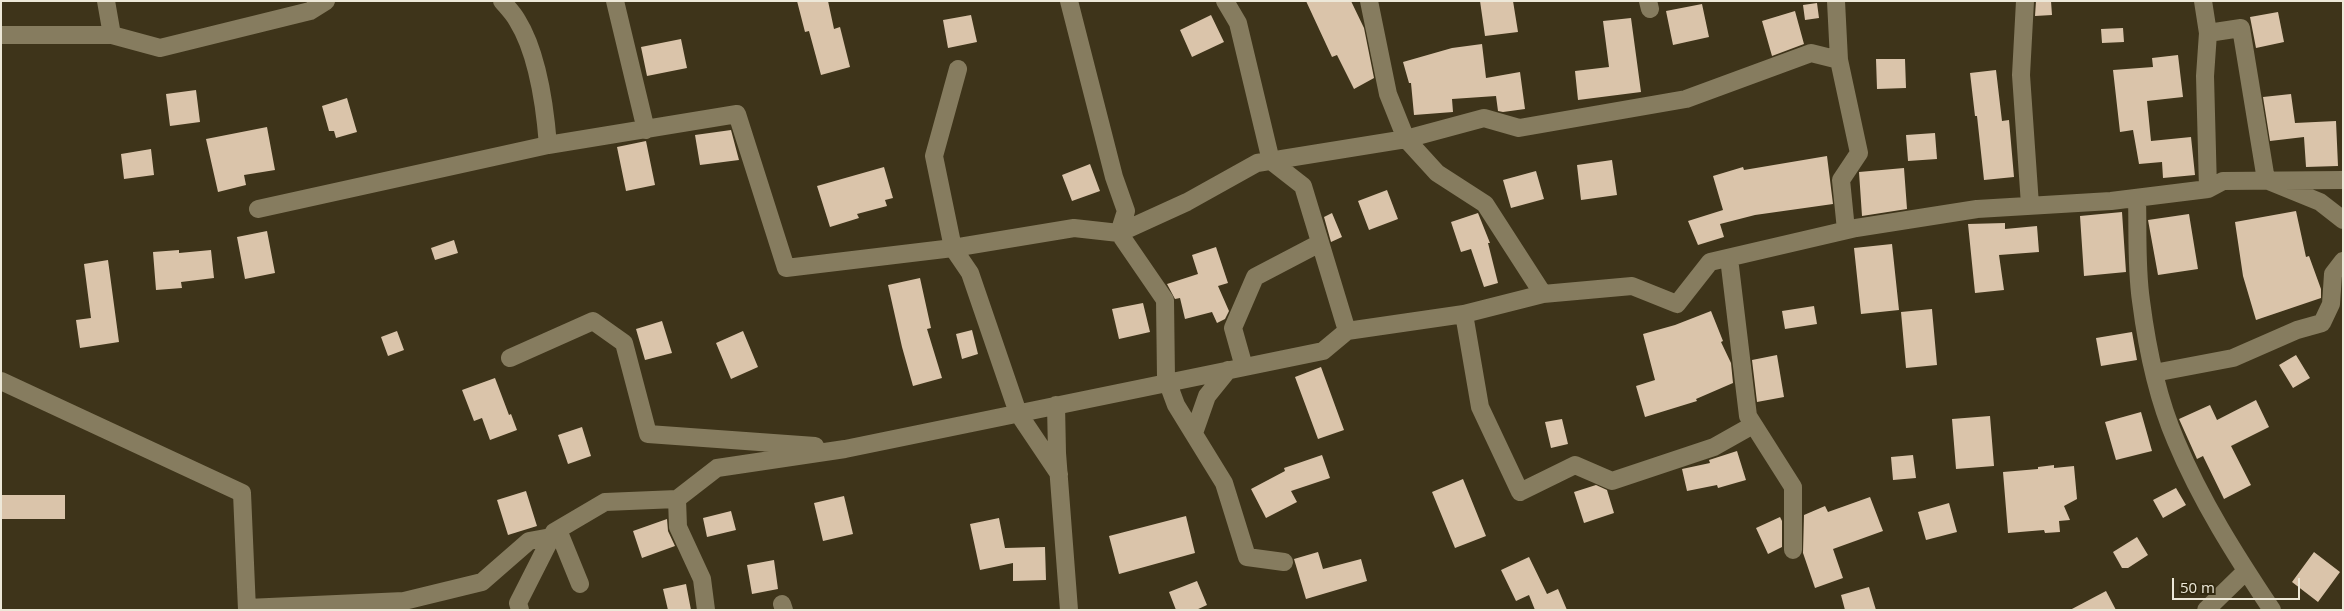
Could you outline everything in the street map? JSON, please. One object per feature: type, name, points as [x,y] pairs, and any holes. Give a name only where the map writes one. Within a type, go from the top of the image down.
[{"type":"street","points":[[106,1],[112,35]]},
{"type":"street","points":[[1,35],[112,35],[160,48],[310,11],[326,1]]},
{"type":"street","points":[[502,1],[518,20],[532,56],[544,100],[548,145]]},
{"type":"street","points":[[615,1],[646,130]]},
{"type":"street","points":[[1069,1],[1114,177],[1126,211],[1119,232]]},
{"type":"street","points":[[1224,1],[1238,23],[1271,161],[1303,186],[1347,331]]},
{"type":"street","points":[[1369,1],[1388,94],[1406,138],[1437,173],[1485,204],[1543,294]]},
{"type":"street","points":[[1836,1],[1839,60],[1859,153],[1841,180],[1846,230]]},
{"type":"street","points":[[2025,1],[2021,75],[2030,205]]},
{"type":"street","points":[[2203,1],[2208,32],[2205,76],[2208,189]]},
{"type":"street","points":[[2208,32],[2241,28],[2266,180]]},
{"type":"street","points":[[258,209],[548,145],[737,114],[786,268],[953,248],[1074,228],[1119,232],[1187,202],[1257,163],[1406,138],[1484,118],[1519,128],[1686,99],[1810,53],[1839,60]]},
{"type":"street","points":[[958,69],[934,156],[953,248],[970,273],[1018,413],[1058,474]]},
{"type":"street","points":[[2266,180],[2320,202],[2343,220]]},
{"type":"street","points":[[1,381],[242,493],[247,609],[404,601],[482,582],[529,541],[555,534],[605,502],[677,499],[717,468],[845,449],[1323,351],[1347,331],[1464,314],[1543,294],[1632,286],[1677,304],[1710,262],[1846,230],[1978,209],[2137,198],[2208,189],[2223,181],[2343,180]]},
{"type":"street","points":[[2137,198],[2140,300],[2154,373],[2176,440],[2205,501],[2246,571],[2272,610]]},
{"type":"street","points":[[1119,232],[1165,300],[1168,382],[1176,405],[1224,483],[1246,557],[1284,562]]},
{"type":"street","points":[[1236,368],[1233,328],[1255,277],[1320,243]]},
{"type":"street","points":[[1729,258],[1748,416],[1794,487],[1793,550]]},
{"type":"street","points":[[2154,373],[2233,358],[2297,330],[2322,323],[2331,304],[2332,274],[2343,262]]},
{"type":"street","points":[[1464,314],[1480,407],[1520,492],[1575,464],[1612,481],[1714,447],[1753,425]]},
{"type":"street","points":[[510,358],[593,321],[624,343],[648,434],[845,449]]},
{"type":"street","points":[[1194,433],[1207,396],[1236,368]]},
{"type":"street","points":[[1056,405],[1058,474],[1069,610]]},
{"type":"street","points":[[677,499],[678,527],[702,580],[706,610]]},
{"type":"street","points":[[555,534],[580,584]]},
{"type":"street","points":[[520,610],[518,603],[555,534]]},
{"type":"street","points":[[2206,610],[2246,571]]},
{"type":"building","points":[[797,1],[828,1],[834,29],[840,27],[850,67],[821,75],[809,31],[805,32]]},
{"type":"building","points":[[1306,1],[1351,1],[1364,28],[1374,78],[1354,89],[1337,55],[1332,57]]},
{"type":"building","points":[[1480,1],[1513,1],[1518,32],[1485,36]]},
{"type":"building","points":[[2036,1],[2051,1],[2052,15],[2035,16]]},
{"type":"building","points":[[1817,3],[1819,18],[1805,20],[1803,5]]},
{"type":"building","points":[[1702,4],[1709,37],[1673,45],[1666,11]]},
{"type":"building","points":[[1795,11],[1804,44],[1772,56],[1762,21]]},
{"type":"building","points":[[2278,12],[2284,42],[2256,48],[2250,17]]},
{"type":"building","points":[[971,15],[977,42],[948,48],[943,20]]},
{"type":"building","points":[[1211,15],[1224,42],[1192,57],[1180,30]]},
{"type":"building","points":[[1631,18],[1641,92],[1578,100],[1575,71],[1609,67],[1603,21]]},
{"type":"building","points":[[2123,28],[2124,42],[2102,43],[2101,29]]},
{"type":"building","points":[[681,39],[687,68],[647,76],[641,47]]},
{"type":"building","points":[[1482,44],[1486,78],[1520,72],[1525,109],[1498,111],[1496,96],[1452,99],[1453,112],[1414,115],[1411,83],[1409,83],[1403,62],[1452,48]]},
{"type":"building","points":[[2178,55],[2183,97],[2147,101],[2151,141],[2191,137],[2195,175],[2163,178],[2162,162],[2139,164],[2133,130],[2120,132],[2113,70],[2153,67],[2152,58]]},
{"type":"building","points":[[1876,59],[1905,59],[1906,88],[1877,89]]},
{"type":"building","points":[[1996,70],[2002,121],[2009,120],[2014,177],[1984,180],[1970,73]]},
{"type":"building","points":[[196,90],[200,122],[170,126],[166,94]]},
{"type":"building","points":[[2291,94],[2295,123],[2336,121],[2338,166],[2306,167],[2304,137],[2270,141],[2263,97]]},
{"type":"building","points":[[347,98],[357,132],[336,138],[334,131],[329,131],[322,106]]},
{"type":"building","points":[[267,127],[275,170],[244,175],[246,185],[218,192],[206,139]]},
{"type":"building","points":[[731,130],[739,160],[700,165],[695,135]]},
{"type":"building","points":[[1935,133],[1937,159],[1908,161],[1906,135]]},
{"type":"building","points":[[646,141],[655,185],[626,191],[617,147]]},
{"type":"building","points":[[151,149],[154,175],[124,179],[121,154]]},
{"type":"building","points":[[1827,156],[1833,204],[1755,215],[1720,224],[1724,237],[1698,245],[1688,221],[1723,210],[1713,176],[1743,167],[1744,170]]},
{"type":"building","points":[[1612,160],[1617,195],[1581,200],[1577,165]]},
{"type":"building","points":[[1090,164],[1100,191],[1072,201],[1062,175]]},
{"type":"building","points":[[884,167],[893,198],[885,200],[887,206],[857,214],[859,218],[830,227],[817,186]]},
{"type":"building","points":[[1904,168],[1907,209],[1862,216],[1859,172]]},
{"type":"building","points":[[1536,171],[1544,199],[1511,208],[1503,180]]},
{"type":"building","points":[[1387,190],[1398,219],[1369,230],[1358,201]]},
{"type":"building","points":[[2296,211],[2306,257],[2309,256],[2321,289],[2321,298],[2256,320],[2243,276],[2235,222]]},
{"type":"building","points":[[2122,212],[2126,272],[2084,276],[2080,216]]},
{"type":"building","points":[[1332,213],[1342,237],[1331,242],[1324,217]]},
{"type":"building","points":[[1478,213],[1490,243],[1488,243],[1498,283],[1484,287],[1471,249],[1461,252],[1451,222]]},
{"type":"building","points":[[2189,214],[2198,269],[2158,275],[2148,220]]},
{"type":"building","points":[[2005,223],[2005,229],[2037,226],[2039,252],[1999,255],[2004,290],[1975,293],[1968,224]]},
{"type":"building","points":[[267,231],[275,273],[245,279],[237,237]]},
{"type":"building","points":[[454,240],[458,253],[435,260],[431,248]]},
{"type":"building","points":[[1892,244],[1899,310],[1861,314],[1854,248]]},
{"type":"building","points":[[1216,247],[1228,283],[1218,286],[1229,311],[1225,319],[1217,323],[1212,312],[1185,319],[1180,298],[1175,299],[1167,284],[1198,274],[1192,255]]},
{"type":"building","points":[[179,250],[179,253],[211,250],[214,278],[181,282],[182,288],[156,290],[153,252]]},
{"type":"building","points":[[108,260],[119,342],[80,348],[76,320],[91,318],[84,264]]},
{"type":"building","points":[[920,278],[931,328],[927,329],[942,378],[913,386],[888,285]]},
{"type":"building","points":[[1143,303],[1150,332],[1119,339],[1112,309]]},
{"type":"building","points":[[1814,306],[1817,324],[1785,329],[1782,311]]},
{"type":"building","points":[[1932,309],[1937,365],[1906,368],[1901,312]]},
{"type":"building","points":[[1711,311],[1723,341],[1721,342],[1731,363],[1733,383],[1696,399],[1697,401],[1645,417],[1636,386],[1655,380],[1643,334],[1675,325]]},
{"type":"building","points":[[662,321],[672,353],[645,360],[636,329]]},
{"type":"building","points":[[972,330],[978,354],[962,359],[956,334]]},
{"type":"building","points":[[397,331],[404,350],[388,356],[381,337]]},
{"type":"building","points":[[743,331],[758,367],[731,379],[716,343]]},
{"type":"building","points":[[2132,332],[2137,360],[2101,366],[2096,338]]},
{"type":"building","points":[[1777,355],[1784,397],[1757,402],[1752,360]]},
{"type":"building","points":[[2296,355],[2310,378],[2293,388],[2279,365]]},
{"type":"building","points":[[1321,367],[1344,430],[1318,439],[1295,377]]},
{"type":"building","points":[[495,378],[509,415],[511,414],[517,430],[490,440],[482,418],[474,421],[462,390]]},
{"type":"building","points":[[2256,400],[2269,427],[2231,446],[2251,485],[2224,499],[2203,456],[2197,459],[2179,419],[2210,405],[2217,420]]},
{"type":"building","points":[[2141,412],[2152,451],[2116,460],[2105,422]]},
{"type":"building","points":[[1990,416],[1994,466],[1956,469],[1952,419]]},
{"type":"building","points":[[1562,419],[1568,444],[1551,448],[1545,422]]},
{"type":"building","points":[[582,427],[591,456],[568,464],[558,435]]},
{"type":"building","points":[[1737,451],[1746,480],[1718,488],[1717,485],[1687,491],[1682,469],[1710,463],[1709,460]]},
{"type":"building","points":[[1322,455],[1330,478],[1291,491],[1297,502],[1266,518],[1251,489],[1285,471],[1284,468]]},
{"type":"building","points":[[1913,455],[1916,478],[1893,480],[1891,457]]},
{"type":"building","points":[[2054,465],[2054,468],[2074,466],[2077,499],[2064,506],[2070,520],[2059,521],[2060,532],[2045,533],[2044,530],[2008,533],[2003,472],[2038,469],[2038,467]]},
{"type":"building","points":[[1463,479],[1486,536],[1455,548],[1432,492]]},
{"type":"building","points":[[1596,485],[1607,490],[1614,513],[1584,523],[1574,492]]},
{"type":"building","points":[[2176,488],[2186,505],[2163,518],[2153,500]]},
{"type":"building","points":[[526,491],[537,526],[508,535],[497,500]]},
{"type":"building","points":[[1,495],[65,495],[65,519],[1,519]]},
{"type":"building","points":[[844,496],[853,534],[823,541],[814,503]]},
{"type":"building","points":[[1870,497],[1883,531],[1833,549],[1843,578],[1815,588],[1803,553],[1804,515],[1825,506],[1828,512]]},
{"type":"building","points":[[1949,503],[1957,532],[1926,540],[1918,512]]},
{"type":"building","points":[[731,511],[736,530],[707,537],[703,518]]},
{"type":"building","points":[[1186,516],[1195,553],[1119,574],[1109,536]]},
{"type":"building","points":[[1780,517],[1782,521],[1782,547],[1768,554],[1756,528]]},
{"type":"building","points":[[999,518],[1005,548],[1045,547],[1046,580],[1013,581],[1013,563],[980,570],[970,524]]},
{"type":"building","points":[[667,519],[668,531],[675,546],[642,558],[633,531]]},
{"type":"building","points":[[2137,537],[2148,555],[2128,568],[2122,568],[2113,552]]},
{"type":"building","points":[[1318,552],[1323,569],[1361,559],[1367,581],[1306,599],[1294,559]]},
{"type":"building","points":[[2314,552],[2340,572],[2318,602],[2292,582]]},
{"type":"building","points":[[1529,557],[1547,594],[1558,589],[1567,610],[1535,610],[1529,595],[1516,601],[1501,570]]},
{"type":"building","points":[[774,560],[778,589],[752,594],[747,565]]},
{"type":"building","points":[[1197,581],[1207,605],[1196,610],[1176,610],[1169,592]]},
{"type":"building","points":[[686,584],[691,610],[668,610],[663,589]]},
{"type":"building","points":[[1869,587],[1876,610],[1845,610],[1841,595]]},
{"type":"building","points":[[2106,591],[2116,610],[2070,610]]}]
